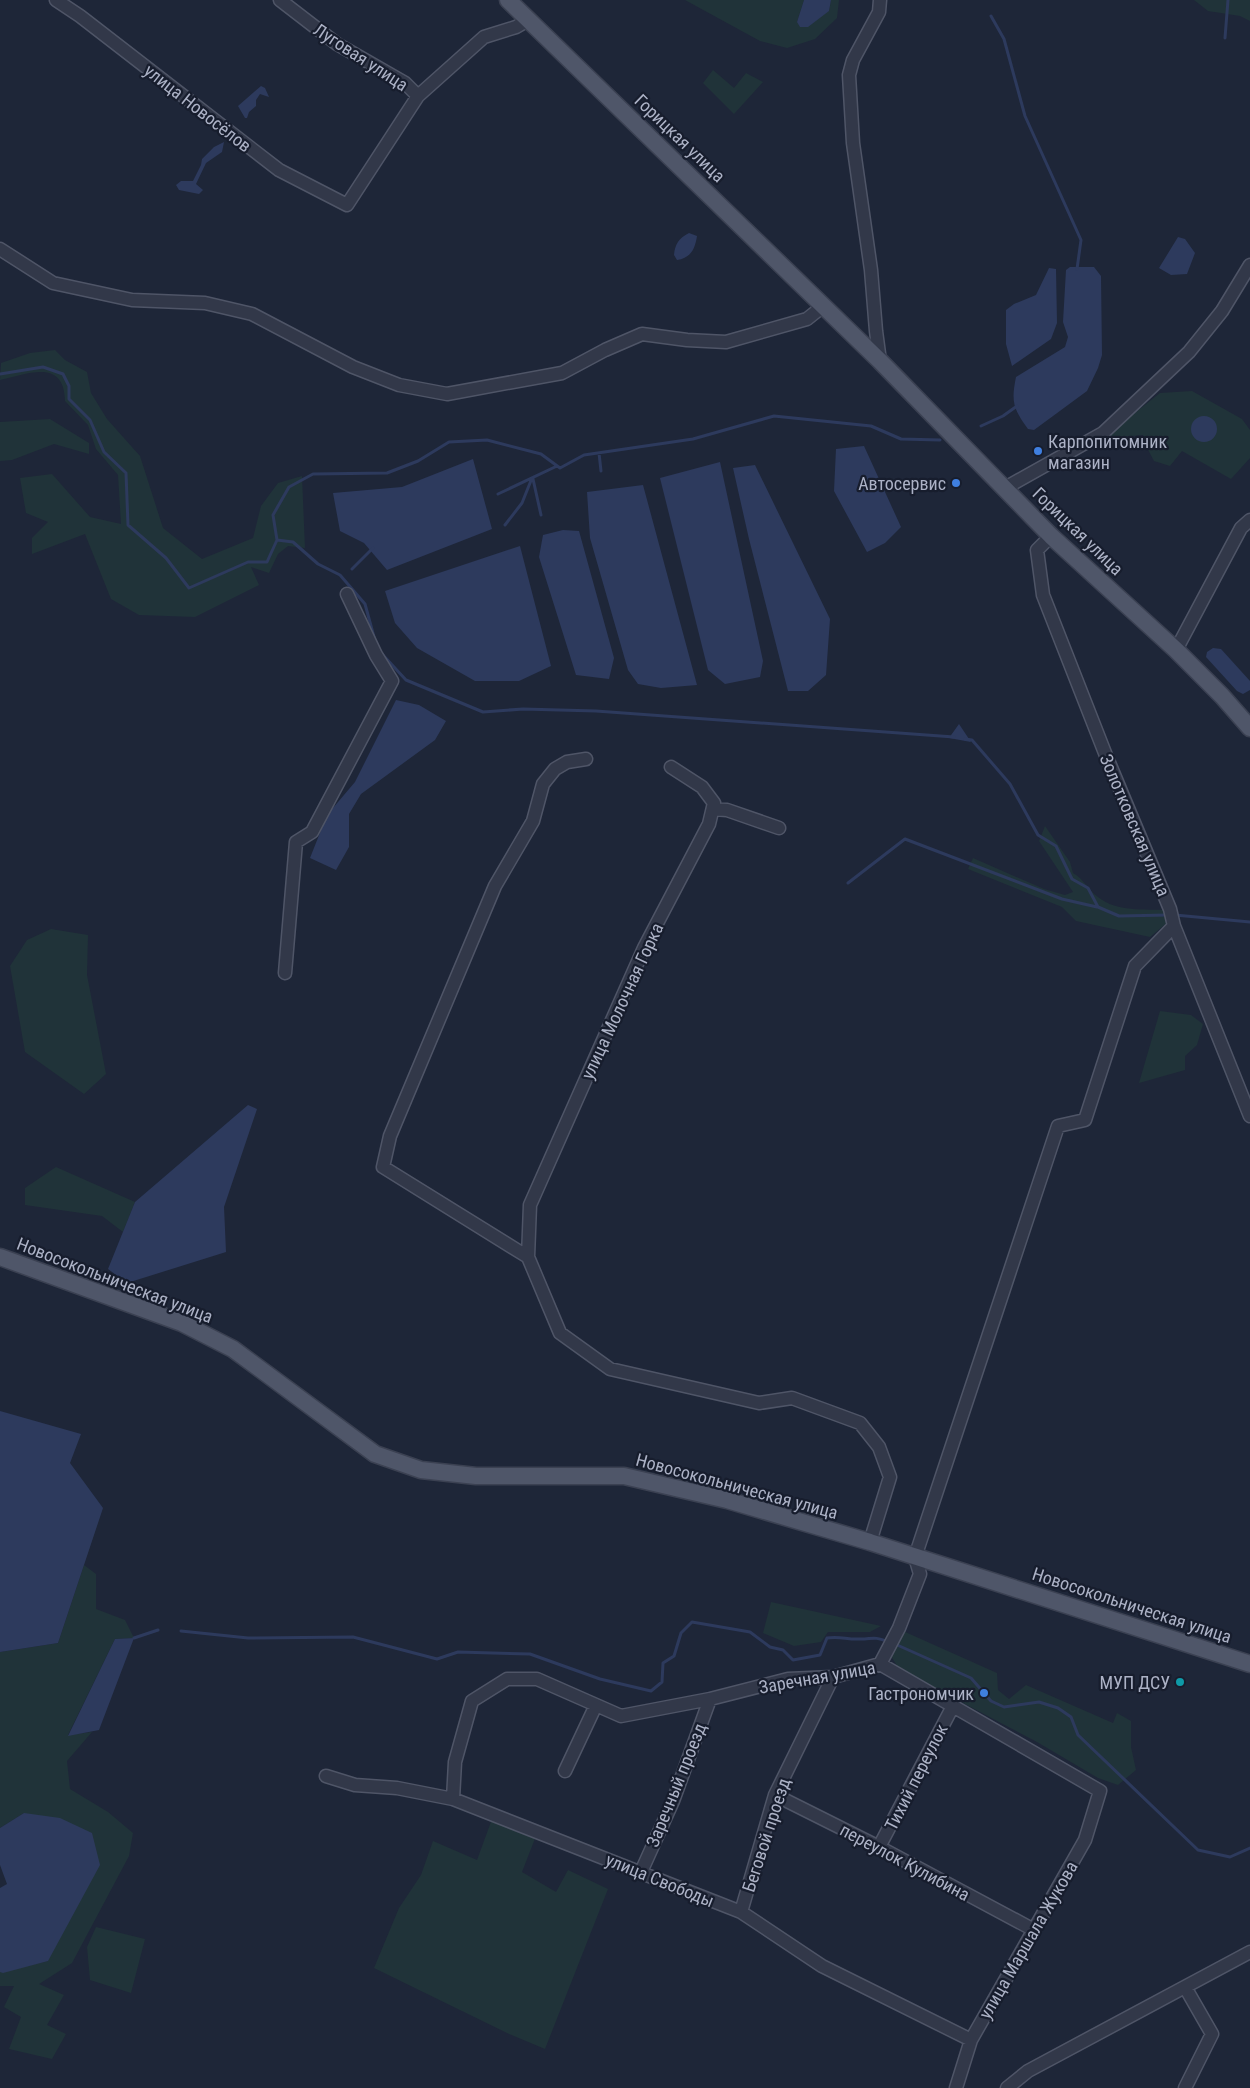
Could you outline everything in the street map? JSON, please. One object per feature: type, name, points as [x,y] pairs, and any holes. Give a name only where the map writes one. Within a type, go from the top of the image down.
[{"type":"main road","name":"Горицкая улица","points":[[508,0],[660,146],[822,307],[880,361],[1051,536],[1176,650],[1222,696],[1250,728]]},
{"type":"main road","name":"Новосокольническая улица","points":[[0,1257],[182,1323],[233,1349],[375,1454],[421,1470],[476,1476],[624,1476],[727,1500],[870,1542],[1250,1664]]},
{"type":"street","name":"улица Новосёлов","points":[[56,0],[80,16],[279,170],[346,205]]},
{"type":"street","name":"Луговая улица","points":[[280,0],[337,44],[405,83],[418,96]]},
{"type":"street","points":[[880,0],[879,12],[853,60],[849,75],[853,143],[871,270],[880,361]]},
{"type":"street","name":"Луговая улица","points":[[346,205],[418,96],[484,37],[528,20]]},
{"type":"street","points":[[0,250],[53,283],[132,300],[205,303],[252,314],[353,368],[399,385],[447,394],[562,373],[605,350],[642,334],[687,340],[726,342],[807,319],[822,307]]},
{"type":"street","points":[[1005,488],[1103,433],[1189,352],[1222,311],[1250,265]]},
{"type":"street","points":[[1176,650],[1241,528],[1250,520]]},
{"type":"street","name":"Золотковская улица","points":[[1051,536],[1037,550],[1043,595],[1250,1116]]},
{"type":"street","points":[[285,973],[296,842],[312,832],[392,681],[376,655],[347,594]]},
{"type":"street","points":[[586,758],[567,762],[555,769],[543,784],[532,821],[495,886],[438,1020],[390,1136],[383,1167],[528,1256],[560,1333],[610,1369],[759,1403],[792,1398],[860,1423],[879,1447],[890,1477],[870,1542]]},
{"type":"street","points":[[671,766],[702,787],[714,803],[713,809],[727,810],[779,828]]},
{"type":"street","name":"улица Молочная Горка","points":[[528,1256],[530,1205],[644,948],[709,824],[713,809]]},
{"type":"street","points":[[880,1664],[891,1643],[920,1574],[915,1557],[1058,1126],[1085,1120],[1135,966],[1173,919]]},
{"type":"street","name":"Заречная улица","points":[[454,1799],[454,1762],[472,1701],[507,1679],[537,1679],[622,1716],[710,1699],[788,1680],[833,1677],[880,1664],[1100,1791]]},
{"type":"street","name":"Беговой проезд","points":[[741,1912],[775,1795],[833,1677]]},
{"type":"street","name":"Заречный проезд","points":[[641,1872],[673,1801],[710,1699]]},
{"type":"street","points":[[565,1771],[596,1705]]},
{"type":"street","name":"Тихий переулок","points":[[879,1847],[953,1706]]},
{"type":"street","name":"улица Свободы","points":[[326,1776],[355,1785],[397,1788],[454,1799],[741,1912],[822,1966],[971,2040]]},
{"type":"street","name":"улица Маршала Жукова","points":[[956,2088],[971,2040],[1084,1840],[1100,1791]]},
{"type":"street","name":"переулок Кулибина","points":[[775,1795],[879,1847],[1034,1930]]},
{"type":"street","points":[[1007,2088],[1028,2071],[1250,1952]]},
{"type":"street","points":[[1185,1987],[1212,2034],[1185,2088]]},
{"type":"shaded area","points":[[685,0],[804,0],[797,22],[829,11],[831,0],[839,0],[837,18],[815,39],[787,48],[760,41]]},
{"type":"shaded area","points":[[1194,0],[1250,0],[1250,21],[1240,16],[1208,11]]},
{"type":"shaded area","points":[[713,70],[734,88],[746,73],[763,82],[734,114],[703,83]]},
{"type":"shaded area","points":[[55,350],[65,360],[87,372],[91,393],[107,419],[140,456],[163,528],[202,559],[253,538],[261,506],[278,483],[302,476],[305,548],[288,546],[278,554],[269,573],[251,567],[259,585],[195,617],[139,615],[111,599],[85,534],[32,554],[32,538],[48,522],[26,513],[20,478],[52,474],[90,517],[121,524],[118,475],[96,449],[88,425],[65,401],[63,388],[58,379],[51,374],[43,372],[0,380],[1,363],[30,353]]},
{"type":"shaded area","points":[[1192,391],[1242,419],[1250,430],[1250,458],[1231,479],[1182,451],[1170,466],[1154,461],[1144,442],[1143,435],[1119,437],[1110,443],[1107,435],[1160,393]]},
{"type":"shaded area","points":[[50,419],[89,443],[89,454],[54,444],[12,460],[0,461],[0,422]]},
{"type":"shaded area","points":[[1045,826],[1070,862],[1073,873],[1098,897],[1105,902],[1122,907],[1166,910],[1168,922],[1150,937],[1076,921],[1062,907],[968,869],[973,858],[1044,889],[1065,895],[1073,892],[1039,841]]},
{"type":"shaded area","points":[[51,929],[88,935],[87,975],[106,1074],[84,1094],[25,1052],[10,966],[27,940]]},
{"type":"shaded area","points":[[1160,1011],[1191,1015],[1203,1024],[1197,1045],[1185,1056],[1185,1070],[1139,1083]]},
{"type":"shaded area","points":[[56,1167],[135,1202],[123,1232],[102,1216],[25,1205],[25,1188]]},
{"type":"shaded area","points":[[84,1565],[96,1574],[96,1609],[125,1620],[134,1638],[115,1639],[68,1735],[92,1732],[67,1761],[70,1789],[108,1812],[133,1833],[129,1856],[72,1963],[39,1984],[64,1995],[47,2025],[66,2034],[52,2059],[9,2049],[21,2017],[4,2007],[14,1986],[0,1986],[0,1972],[48,1961],[24,1813],[0,1828],[0,1652],[58,1643]]},
{"type":"shaded area","points":[[771,1602],[881,1626],[870,1632],[828,1632],[821,1642],[794,1646],[763,1633]]},
{"type":"shaded area","points":[[903,1631],[997,1673],[998,1690],[1009,1699],[1026,1685],[1113,1723],[1117,1713],[1131,1721],[1131,1747],[1136,1770],[1118,1785],[1098,1778],[1037,1742],[899,1669],[891,1656]]},
{"type":"shaded area","points":[[492,1819],[536,1836],[522,1872],[556,1892],[568,1870],[608,1889],[545,2049],[507,2033],[374,1968],[399,1908],[421,1875],[433,1841],[477,1860]]},
{"type":"shaded area","points":[[96,1927],[145,1939],[131,1993],[90,1980],[87,1947]]},
{"type":"water","points":[[804,0],[831,0],[829,11],[808,27],[800,27],[797,22]]},
{"type":"water","points":[[261,86],[265,88],[269,97],[260,94],[256,100],[256,106],[245,118],[238,106]]},
{"type":"water","points":[[224,142],[222,152],[206,163],[196,184],[203,190],[199,194],[179,190],[176,185],[181,181],[193,181],[202,159],[214,147]]},
{"type":"water","points":[[689,233],[697,236],[692,252],[686,257],[677,260],[674,255],[675,248],[680,239]]},
{"type":"water","points":[[1178,237],[1185,239],[1195,253],[1187,274],[1171,275],[1159,268]]},
{"type":"water","points":[[1070,267],[1094,267],[1101,276],[1102,355],[1087,391],[1034,430],[1028,429],[1019,416],[1014,404],[1016,377],[1065,347],[1068,337],[1063,322],[1066,270]]},
{"type":"water","points":[[1049,268],[1056,269],[1057,323],[1051,339],[1012,366],[1006,344],[1006,310],[1014,304],[1036,295]]},
{"type":"water","points":[[1204,416],[1213,420],[1217,429],[1213,438],[1204,442],[1195,438],[1191,429],[1195,420]]},
{"type":"water","points":[[864,446],[901,527],[885,543],[867,552],[834,491],[836,449]]},
{"type":"water","points":[[473,459],[492,529],[387,570],[364,543],[340,531],[333,493],[402,487]]},
{"type":"water","points":[[720,462],[763,661],[760,677],[725,684],[708,670],[660,478]]},
{"type":"water","points":[[755,465],[830,619],[826,675],[808,691],[788,691],[749,539],[733,468]]},
{"type":"water","points":[[643,485],[697,685],[661,688],[638,684],[628,670],[590,538],[587,492]]},
{"type":"water","points":[[563,530],[579,531],[614,658],[609,679],[576,675],[539,557],[543,535]]},
{"type":"water","points":[[520,546],[551,666],[519,681],[475,681],[417,648],[395,623],[385,591]]},
{"type":"water","points":[[1213,648],[1221,649],[1250,681],[1250,690],[1243,694],[1237,691],[1206,657],[1207,652]]},
{"type":"water","points":[[396,700],[419,705],[446,721],[435,740],[361,794],[349,814],[349,847],[336,870],[310,858],[327,815],[355,782]]},
{"type":"water","points":[[959,724],[971,742],[949,738]]},
{"type":"water","points":[[248,1105],[257,1109],[224,1207],[226,1252],[127,1283],[108,1269],[135,1202]]},
{"type":"water","points":[[0,1411],[81,1434],[70,1463],[103,1508],[58,1643],[0,1652]]},
{"type":"water","points":[[134,1638],[99,1730],[68,1736],[115,1639]]},
{"type":"water","points":[[24,1813],[60,1818],[92,1833],[100,1865],[48,1961],[3,1973],[0,1972],[0,1888],[7,1884],[0,1865],[0,1828]]},
{"type":"waterway","points":[[1225,38],[1228,0]]},
{"type":"waterway","points":[[991,16],[1004,39],[1025,116],[1081,240],[1077,269]]},
{"type":"waterway","points":[[0,374],[43,367],[63,374],[69,386],[69,399],[90,420],[104,452],[126,473],[128,525],[166,558],[189,588],[248,562],[267,562],[277,540],[273,515],[289,487],[313,474],[387,473],[418,461],[449,442],[487,440],[541,454],[560,468],[584,455],[693,439],[774,416],[871,426],[901,439],[940,440]]},
{"type":"waterway","points":[[981,426],[1003,416],[1017,406]]},
{"type":"waterway","points":[[599,453],[601,471]]},
{"type":"waterway","points":[[498,494],[557,466]]},
{"type":"waterway","points":[[505,525],[522,503],[532,478]]},
{"type":"waterway","points":[[533,479],[541,515]]},
{"type":"waterway","points":[[277,540],[293,542],[318,564],[340,575],[365,604],[374,637]]},
{"type":"waterway","points":[[352,569],[373,548]]},
{"type":"waterway","points":[[382,654],[406,680],[483,712],[523,709],[596,711],[954,737]]},
{"type":"waterway","points":[[965,739],[972,740],[1010,784],[1038,835],[1056,846],[1072,879],[1088,888],[1098,907],[1119,916],[1168,915]]},
{"type":"waterway","points":[[848,883],[905,839],[1062,899],[1097,907]]},
{"type":"waterway","points":[[1175,915],[1250,922]]},
{"type":"waterway","points":[[181,1631],[248,1638],[353,1637],[437,1659],[458,1652],[530,1654],[600,1679],[651,1691],[662,1682],[663,1663],[674,1656],[681,1633],[692,1622],[750,1632],[770,1647],[783,1650],[793,1660],[820,1655],[827,1638],[875,1638],[889,1642]]},
{"type":"waterway","points":[[134,1638],[158,1630]]},
{"type":"waterway","points":[[895,1644],[971,1678],[991,1701],[1004,1707],[1039,1702],[1058,1708],[1071,1717],[1078,1735],[1198,1850],[1230,1857],[1250,1848]]},
{"type":"place","name":"Карпопитомник магазин","points":[[1038,451]]},
{"type":"place","name":"Автосервис","points":[[956,483]]},
{"type":"place","name":"МУП ДСУ","points":[[1180,1682]]},
{"type":"place","name":"Гастрономчик","points":[[984,1693]]}]
